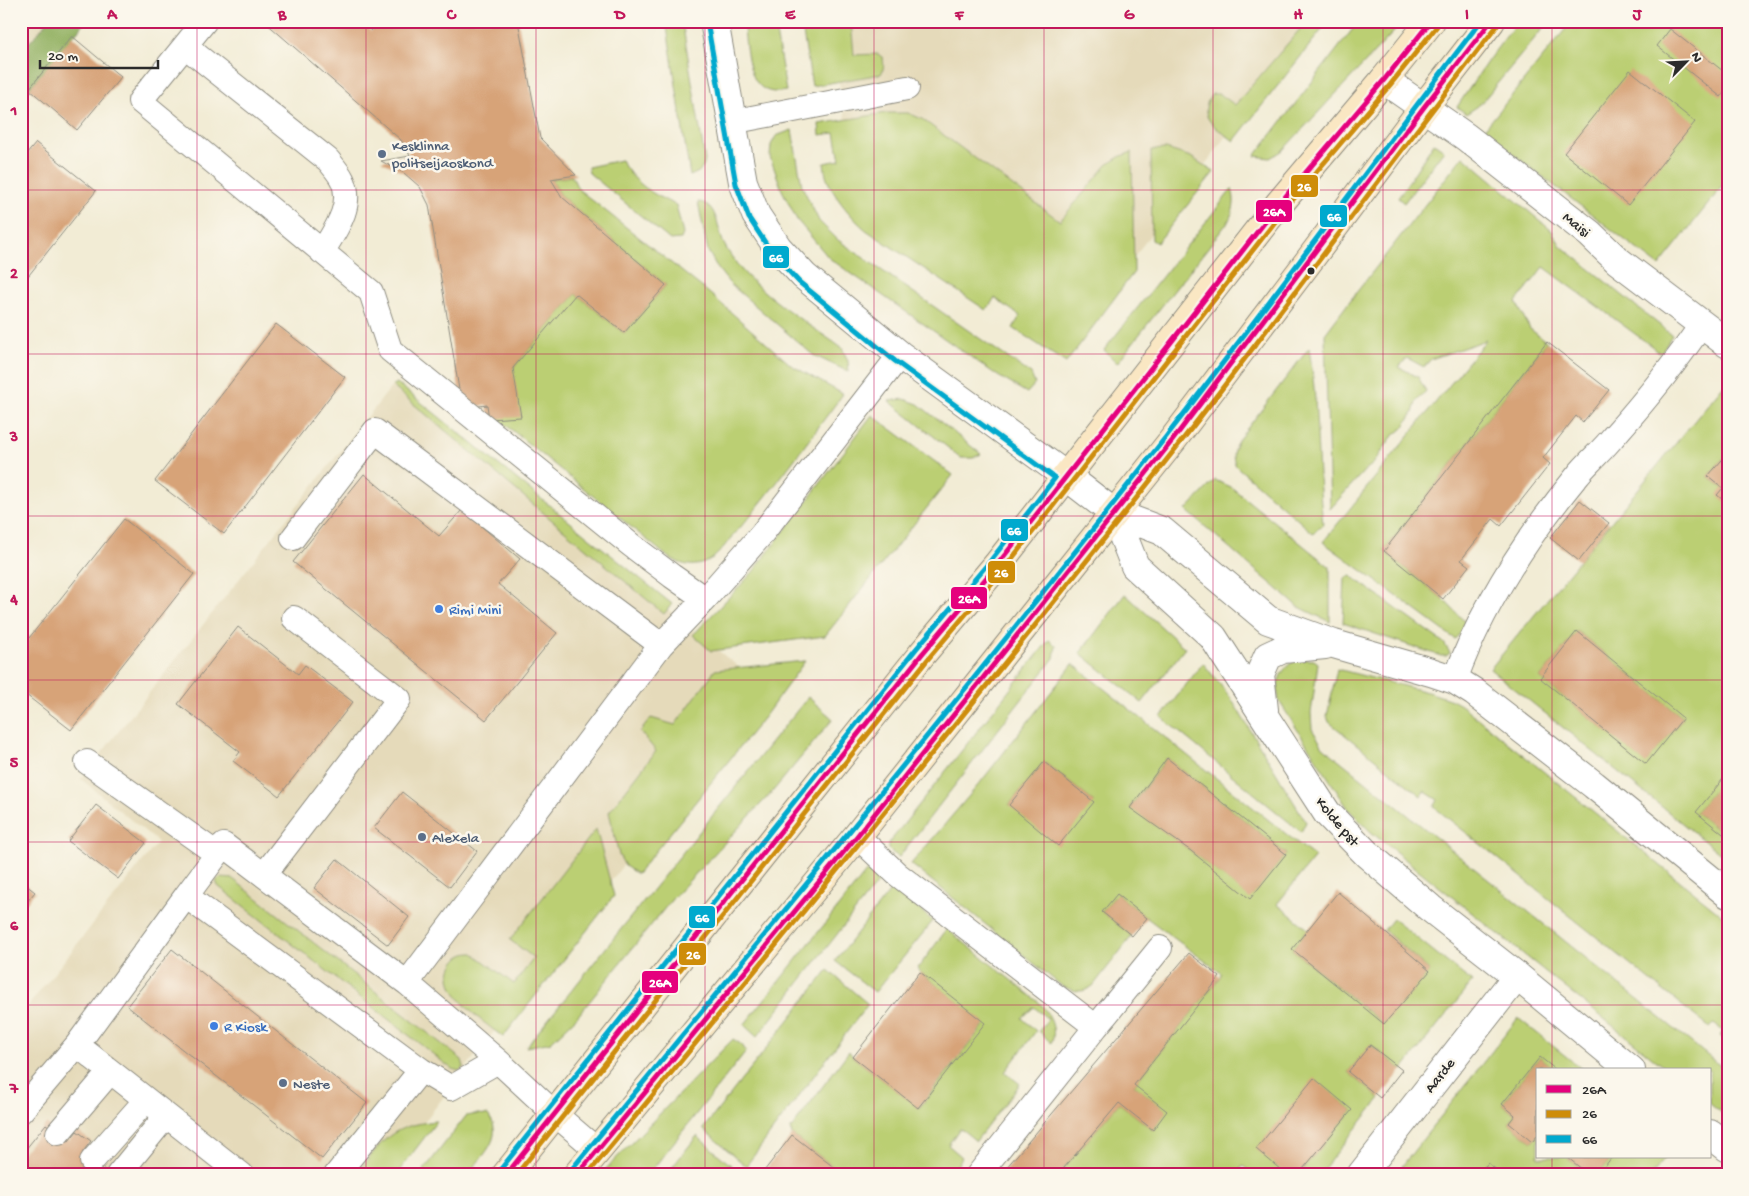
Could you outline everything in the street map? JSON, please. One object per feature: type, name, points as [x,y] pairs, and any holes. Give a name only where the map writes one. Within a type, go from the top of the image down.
[{"type":"main road","points":[[506,1175],[898,684],[997,565],[1279,204],[1384,80],[1431,21]]},
{"type":"main road","points":[[577,1175],[857,836],[1172,441],[1491,21]]},
{"type":"street","points":[[714,21],[743,182],[756,215],[778,248],[804,276],[900,355],[1114,513],[1162,531],[1268,620],[1334,644],[1454,680],[1474,692],[1594,785],[1728,894]]},
{"type":"street","name":"Maisi","points":[[1384,80],[1466,137],[1590,234],[1617,260],[1728,344]]},
{"type":"street","name":"Kolde pst","points":[[1114,513],[1135,566],[1213,637],[1328,812],[1367,854],[1430,908],[1629,1068]]},
{"type":"street","points":[[1264,716],[1260,674],[1268,656],[1283,649],[1334,644]]},
{"type":"street","name":"Aarde","points":[[1361,1175],[1516,976]]},
{"type":"street","points":[[1712,1136],[1728,1148]]},
{"type":"lane","points":[[205,21],[140,101],[371,292],[390,350],[623,539],[705,599]]},
{"type":"lane","points":[[185,46],[328,160],[343,180],[346,198],[342,219],[322,252]]},
{"type":"lane","points":[[731,122],[906,88]]},
{"type":"lane","points":[[1454,680],[1466,649],[1502,582],[1527,542],[1578,475],[1642,405],[1702,324]]},
{"type":"lane","points":[[407,983],[661,645],[705,599],[761,535],[900,355]]},
{"type":"lane","points":[[293,538],[375,431],[661,645]]},
{"type":"lane","points":[[264,875],[399,699],[294,618]]},
{"type":"lane","points":[[87,762],[216,854]]},
{"type":"lane","points":[[857,836],[897,874],[1096,1027]]},
{"type":"lane","points":[[21,1111],[77,1045],[224,845],[407,983],[597,1150]]},
{"type":"lane","points":[[186,896],[421,1070],[451,1088],[498,1061]]},
{"type":"lane","points":[[978,1175],[1160,948]]},
{"type":"lane","points":[[77,1045],[242,1175]]},
{"type":"lane","points":[[336,1175],[421,1070]]},
{"type":"lane","points":[[58,1134],[110,1072]]},
{"type":"lane","points":[[92,1161],[146,1100]]},
{"type":"lane","points":[[118,1175],[166,1116]]},
{"type":"shaded area","points":[[21,21],[48,21],[22,52],[21,52]]},
{"type":"shaded area","points":[[828,21],[1316,21],[1112,285],[848,132]]},
{"type":"shaded area","points":[[392,386],[762,686],[383,1175],[21,1175],[21,1015],[158,842],[81,779]]},
{"type":"green space","points":[[48,21],[86,21],[29,89],[21,90],[21,52]]},
{"type":"green space","points":[[666,21],[682,21],[705,160],[701,170],[690,176]]},
{"type":"green space","points":[[743,21],[774,21],[786,91],[774,92],[766,90],[759,86],[754,79],[748,60]]},
{"type":"green space","points":[[801,21],[851,21],[854,55],[878,54],[883,58],[884,66],[881,74],[812,86]]},
{"type":"green space","points":[[1307,21],[1324,21],[1324,27],[1234,141],[1210,122],[1206,110],[1207,102],[1212,94],[1220,94],[1235,105]]},
{"type":"green space","points":[[1359,21],[1404,21],[1282,151],[1270,158],[1255,156]]},
{"type":"green space","points":[[1518,21],[1549,21],[1487,96],[1478,106],[1466,114],[1457,107],[1489,59]]},
{"type":"green space","points":[[1572,21],[1728,21],[1728,179],[1659,266],[1483,131]]},
{"type":"green space","points":[[886,113],[908,113],[922,119],[1060,221],[1107,165],[1119,157],[1132,152],[1134,272],[1066,363],[1013,328],[1020,316],[995,298],[986,310],[866,230],[839,200],[826,177],[824,163],[840,160],[835,133],[820,135],[819,124]]},
{"type":"green space","points":[[792,130],[802,186],[819,221],[838,240],[1031,374],[1035,384],[1027,393],[998,376],[829,258],[797,220],[782,190],[770,157],[771,145],[776,136]]},
{"type":"green space","points":[[1434,143],[1444,150],[1404,203],[1398,198]]},
{"type":"green space","points":[[1166,149],[1191,157],[1214,172],[1157,243],[1152,240],[1151,150]]},
{"type":"green space","points":[[1463,156],[1552,231],[1561,246],[1672,335],[1661,353],[1544,267],[1516,302],[1530,329],[1547,342],[1384,551],[1443,599],[1468,625],[1455,639],[1323,542],[1486,340],[1431,359],[1424,367],[1407,358],[1399,367],[1418,377],[1426,391],[1416,402],[1413,413],[1403,428],[1391,438],[1373,464],[1365,470],[1330,509],[1325,334]]},
{"type":"green space","points":[[621,160],[631,175],[644,187],[676,205],[683,234],[681,239],[670,240],[589,173],[588,167]]},
{"type":"green space","points":[[572,176],[578,189],[709,293],[791,365],[843,394],[747,520],[716,555],[704,563],[685,564],[668,557],[497,418],[513,368],[576,294],[624,333],[666,285],[562,197],[551,179]]},
{"type":"green space","points":[[1232,189],[1234,206],[1228,222],[1117,363],[1104,350]]},
{"type":"green space","points":[[698,202],[705,203],[710,207],[716,218],[724,244],[739,267],[774,300],[842,348],[848,361],[849,372],[813,355],[730,284],[718,269],[708,251]]},
{"type":"green space","points":[[1309,348],[1323,524],[1313,533],[1236,466],[1233,455],[1239,439]]},
{"type":"green space","points":[[1728,380],[1728,453],[1708,476],[1723,488],[1728,504],[1728,773],[1696,812],[1728,838],[1728,860],[1490,669]],"holes":[[[1577,631],[1683,718],[1646,763],[1540,678]]]},
{"type":"green space","points":[[397,383],[672,604],[664,614],[392,386]]},
{"type":"green space","points":[[904,399],[918,404],[981,454],[973,458],[961,458],[889,401]]},
{"type":"green space","points":[[872,415],[953,475],[825,636],[711,651],[693,635],[753,572]]},
{"type":"green space","points":[[1215,480],[1231,487],[1330,567],[1330,622],[1297,606],[1186,510]]},
{"type":"green space","points":[[1351,576],[1444,643],[1450,653],[1446,656],[1441,656],[1343,623],[1345,578]]},
{"type":"green space","points":[[1125,594],[1185,648],[1142,703],[1080,653]]},
{"type":"green space","points":[[1049,640],[1056,646],[1054,658],[899,857],[893,853],[889,848],[889,843]]},
{"type":"green space","points":[[1297,659],[1314,660],[1318,663],[1311,713],[1312,729],[1323,747],[1728,1072],[1728,1118],[1712,1106],[1712,1068],[1666,1068],[1371,832],[1349,810],[1279,701],[1278,682],[1286,667]]},
{"type":"green space","points":[[805,661],[765,716],[637,874],[625,866],[619,855],[609,812],[656,751],[640,732],[651,718],[675,725],[715,670]]},
{"type":"green space","points":[[1203,663],[1230,697],[1306,822],[1301,832],[1161,717]]},
{"type":"green space","points":[[1073,664],[1315,857],[1277,904],[1308,929],[1292,949],[1383,1024],[1430,971],[1384,930],[1393,919],[1472,982],[1402,1070],[1371,1045],[1348,1072],[1380,1098],[1319,1175],[1298,1175],[1352,1110],[1314,1079],[1287,1175],[1254,1175],[1243,1166],[1236,1175],[1058,1175],[1119,1103],[1153,1130],[1166,1111],[1134,1085],[1220,977],[1221,973],[1117,894],[1102,912],[1132,936],[1093,986],[1078,991],[1063,987],[911,864],[980,783]],"holes":[[[1167,758],[1286,854],[1250,898],[1191,851],[1130,807]],[[1044,762],[1094,802],[1009,805]]]},
{"type":"green space","points":[[1337,669],[1431,693],[1461,705],[1728,920],[1728,1043],[1720,1036],[1723,1031],[1714,1024],[1710,1028],[1434,807],[1438,800],[1424,791],[1421,796],[1329,722],[1327,716]]},
{"type":"green space","points":[[808,697],[833,719],[773,791],[673,898],[577,1017],[551,1042],[526,1047]]},
{"type":"green space","points":[[596,829],[614,896],[503,1037],[475,1015],[457,995],[450,974],[454,963],[462,955],[473,953],[514,984],[534,958],[510,940]]},
{"type":"green space","points":[[867,871],[872,871],[881,878],[757,1037],[744,1025]]},
{"type":"green space","points":[[220,878],[233,879],[462,1060],[464,1067],[459,1071],[452,1069],[218,886],[216,881]]},
{"type":"green space","points":[[893,887],[933,921],[875,992],[835,961]]},
{"type":"green space","points":[[947,929],[1041,1004],[1050,1017],[1053,1027],[1054,1033],[1051,1043],[1039,1031],[1048,1019],[1034,1007],[1022,1018],[1036,1031],[1005,1072],[1020,1084],[976,1141],[960,1128],[948,1145],[962,1157],[952,1175],[915,1175],[910,1171],[907,1175],[844,1175],[792,1135],[791,1129],[849,1051],[853,1057],[919,1108],[985,1024],[920,972],[918,968]]},
{"type":"green space","points":[[828,970],[868,1004],[746,1166],[703,1129]]},
{"type":"green space","points":[[1518,1018],[1580,1068],[1554,1068],[1540,1057],[1502,1104],[1515,1115],[1509,1123],[1532,1142],[1536,1137],[1536,1158],[1568,1158],[1589,1175],[1503,1175],[1488,1163],[1481,1172],[1484,1175],[1436,1175],[1428,1168],[1422,1175],[1395,1175]]},
{"type":"green space","points":[[733,1039],[742,1045],[746,1051],[648,1175],[600,1175]]},
{"type":"green space","points":[[488,1115],[493,1123],[493,1139],[485,1154],[467,1175],[420,1175],[466,1116]]},
{"type":"green space","points":[[437,1121],[396,1175],[356,1175],[381,1143],[389,1136],[408,1126]]},
{"type":"green space","points":[[697,1136],[740,1173],[738,1175],[666,1175]]},
{"type":"green space","points":[[1611,1158],[1665,1158],[1652,1175],[1598,1175]]},
{"type":"building","points":[[264,21],[360,21],[371,31],[379,21],[518,21],[540,138],[576,175],[551,179],[562,197],[666,285],[624,333],[576,294],[513,368],[521,417],[489,419],[487,405],[472,407],[461,402],[429,205],[420,187],[404,173],[381,161],[410,156],[406,147],[401,140]]},
{"type":"building","points":[[1670,29],[1728,75],[1728,88],[1721,97],[1657,46]]},
{"type":"building","points":[[72,36],[121,77],[77,130],[29,89]]},
{"type":"building","points":[[1630,70],[1695,122],[1628,205],[1564,153]]},
{"type":"building","points":[[36,143],[96,191],[21,285],[21,161]]},
{"type":"building","points":[[276,324],[345,377],[224,534],[155,481]]},
{"type":"building","points":[[1547,342],[1609,390],[1583,422],[1576,416],[1543,458],[1550,464],[1501,526],[1493,519],[1461,560],[1469,566],[1443,599],[1384,551]]},
{"type":"building","points":[[1728,453],[1728,504],[1717,495],[1723,488],[1708,476]]},
{"type":"building","name":"Rimi Mini","points":[[364,474],[439,536],[462,510],[520,559],[498,584],[557,633],[486,720],[293,562]]},
{"type":"building","points":[[1580,500],[1609,523],[1579,561],[1550,538]]},
{"type":"building","points":[[124,519],[194,574],[71,730],[21,691],[21,648]]},
{"type":"building","points":[[238,627],[298,674],[305,665],[353,702],[279,796],[233,761],[240,752],[178,704]]},
{"type":"building","points":[[1577,631],[1683,718],[1646,764],[1540,678]]},
{"type":"building","points":[[1167,758],[1286,854],[1250,899],[1191,851],[1130,808]]},
{"type":"building","points":[[1044,762],[1094,802],[1058,846],[1009,805]]},
{"type":"building","points":[[1728,773],[1728,838],[1696,812]]},
{"type":"building","name":"Alexela","points":[[402,792],[477,851],[450,887],[374,828]]},
{"type":"building","points":[[96,805],[146,843],[118,879],[68,841]]},
{"type":"building","points":[[337,859],[409,917],[388,945],[314,888]]},
{"type":"building","points":[[21,881],[35,892],[21,909]]},
{"type":"building","points":[[1338,892],[1430,971],[1384,1024],[1292,949]]},
{"type":"building","points":[[1117,894],[1147,918],[1132,936],[1102,912]]},
{"type":"building","name":"Neste","points":[[172,949],[367,1103],[322,1159],[127,1006]]},
{"type":"building","points":[[1189,953],[1220,977],[1134,1085],[1167,1111],[1153,1130],[1119,1103],[1058,1175],[1000,1175]]},
{"type":"building","points":[[920,972],[985,1023],[918,1108],[853,1057]]},
{"type":"building","points":[[1370,1045],[1402,1070],[1380,1098],[1348,1072]]},
{"type":"building","points":[[1540,1057],[1554,1068],[1536,1068],[1536,1137],[1532,1142],[1509,1123],[1515,1115],[1502,1104]]},
{"type":"building","points":[[1314,1078],[1352,1110],[1298,1175],[1287,1175],[1256,1149]]},
{"type":"building","points":[[46,1124],[69,1141],[77,1131],[91,1141],[82,1153],[105,1170],[101,1175],[21,1175],[21,1155]]},
{"type":"building","points":[[792,1135],[844,1175],[761,1175]]},
{"type":"building","points":[[1568,1158],[1611,1158],[1598,1175],[1589,1175]]},
{"type":"building","points":[[1488,1163],[1503,1175],[1484,1175],[1480,1172]]},
{"type":"transit line","name":"26A","points":[[506,1175],[922,654],[997,565],[1279,204],[1384,80],[1431,21]]},
{"type":"transit line","name":"66","points":[[571,1170],[870,806],[1165,438],[1481,21]]},
{"type":"transit line","name":"26A","points":[[577,1175],[857,836],[1172,441],[1491,21]]},
{"type":"transit line","name":"66","points":[[500,1170],[1055,478],[895,361],[799,282],[772,253],[749,218],[736,184],[707,22]]},
{"type":"transit line","name":"26","points":[[516,1175],[928,659],[1003,570],[1285,209],[1390,85],[1437,26]]},
{"type":"transit line","name":"26","points":[[587,1175],[884,813],[1176,448],[1497,26]]},
{"type":"place","name":"Kesklinna politseijaoskond","points":[[382,154]]},
{"type":"place","name":"Rimi Mini","points":[[439,609]]},
{"type":"place","name":"Alexela","points":[[422,837]]},
{"type":"place","name":"R Kiosk","points":[[214,1026]]},
{"type":"place","name":"Neste","points":[[283,1083]]}]
